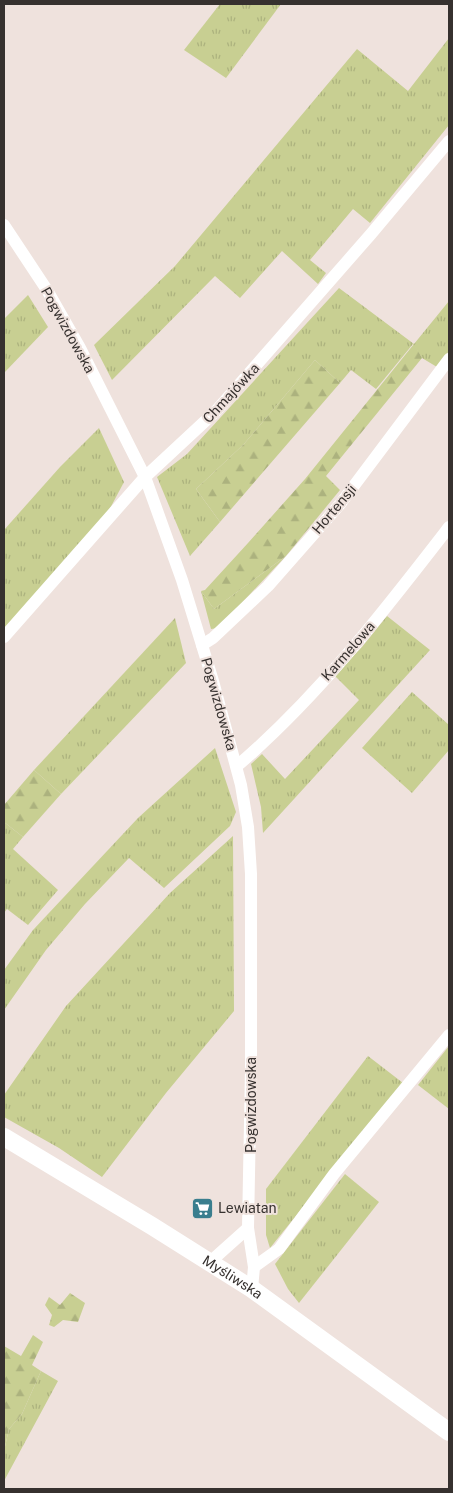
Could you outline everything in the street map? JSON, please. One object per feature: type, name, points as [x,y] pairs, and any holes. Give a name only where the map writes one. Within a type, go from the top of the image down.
[{"type":"street","name":"Chmajówka","points":[[4,637],[145,478],[216,411],[371,234],[449,141]]},
{"type":"street","name":"Pogwizdowska","points":[[4,226],[42,283],[80,348],[145,478],[180,574],[237,766],[245,806],[250,850],[251,1068],[248,1228],[254,1267],[252,1289]]},
{"type":"street","name":"Hortensji","points":[[202,645],[213,638],[268,586],[341,503],[449,359]]},
{"type":"street","name":"Karmelowa","points":[[237,766],[274,733],[332,671],[391,601],[449,527]]},
{"type":"street","points":[[254,1267],[279,1249],[334,1174],[449,1035]]},
{"type":"street","name":"Myśliwska","points":[[4,1137],[252,1289],[449,1432]]},
{"type":"street","points":[[210,1262],[248,1228]]},
{"type":"green space","points":[[220,4],[281,4],[226,78],[184,50]]},
{"type":"green space","points":[[449,38],[449,125],[370,223],[353,209],[310,260],[326,273],[318,284],[282,251],[240,298],[215,276],[112,380],[94,345],[175,266],[357,49],[408,91]]},
{"type":"green space","points":[[339,288],[414,344],[449,301],[449,351],[437,367],[422,358],[413,344],[376,389],[351,370],[340,383],[315,360],[244,444],[196,489],[220,522],[190,556],[157,477],[187,454]]},
{"type":"green space","points":[[28,295],[48,327],[4,373],[4,319]]},
{"type":"green space","points":[[414,344],[422,358],[326,476],[340,490],[286,556],[214,609],[201,591],[205,590],[305,479]]},
{"type":"green space","points":[[315,360],[340,383],[220,522],[196,489],[244,444]]},
{"type":"green space","points":[[99,428],[124,482],[107,514],[4,631],[4,530],[60,467]]},
{"type":"green space","points":[[286,556],[218,628],[211,629],[201,591],[214,609]]},
{"type":"green space","points":[[387,616],[430,650],[263,833],[261,807],[251,764],[262,754],[285,779],[359,700],[334,675],[362,647]]},
{"type":"green space","points":[[175,618],[186,663],[61,794],[34,770]]},
{"type":"green space","points":[[412,692],[449,725],[449,750],[412,793],[362,748]]},
{"type":"green space","points":[[215,748],[236,812],[230,826],[164,888],[129,858],[85,904],[46,950],[4,1010],[4,970],[33,930],[138,818]]},
{"type":"green space","points":[[34,770],[61,794],[23,837],[4,822],[4,805]]},
{"type":"green space","points":[[4,822],[23,837],[13,849],[58,890],[28,925],[7,909],[4,913]]},
{"type":"green space","points":[[233,836],[234,1011],[166,1093],[102,1177],[59,1148],[4,1117],[4,1095],[66,1006],[170,893]]},
{"type":"green space","points":[[449,1046],[449,1109],[418,1085]]},
{"type":"green space","points":[[368,1056],[403,1083],[270,1248],[266,1235],[266,1189]]},
{"type":"green space","points":[[345,1174],[379,1202],[299,1303],[288,1289],[275,1264]]},
{"type":"green space","points":[[70,1293],[85,1303],[78,1322],[63,1320],[54,1327],[49,1325],[52,1315],[45,1305],[49,1297],[60,1305]]},
{"type":"green space","points":[[33,1335],[43,1342],[32,1365],[41,1371],[22,1414],[9,1429],[4,1451],[4,1346],[21,1356]]},
{"type":"green space","points":[[41,1371],[58,1381],[4,1481],[4,1451],[9,1429],[22,1414]]},
{"type":"place","name":"Lewiatan","points":[[202,1208]]}]
